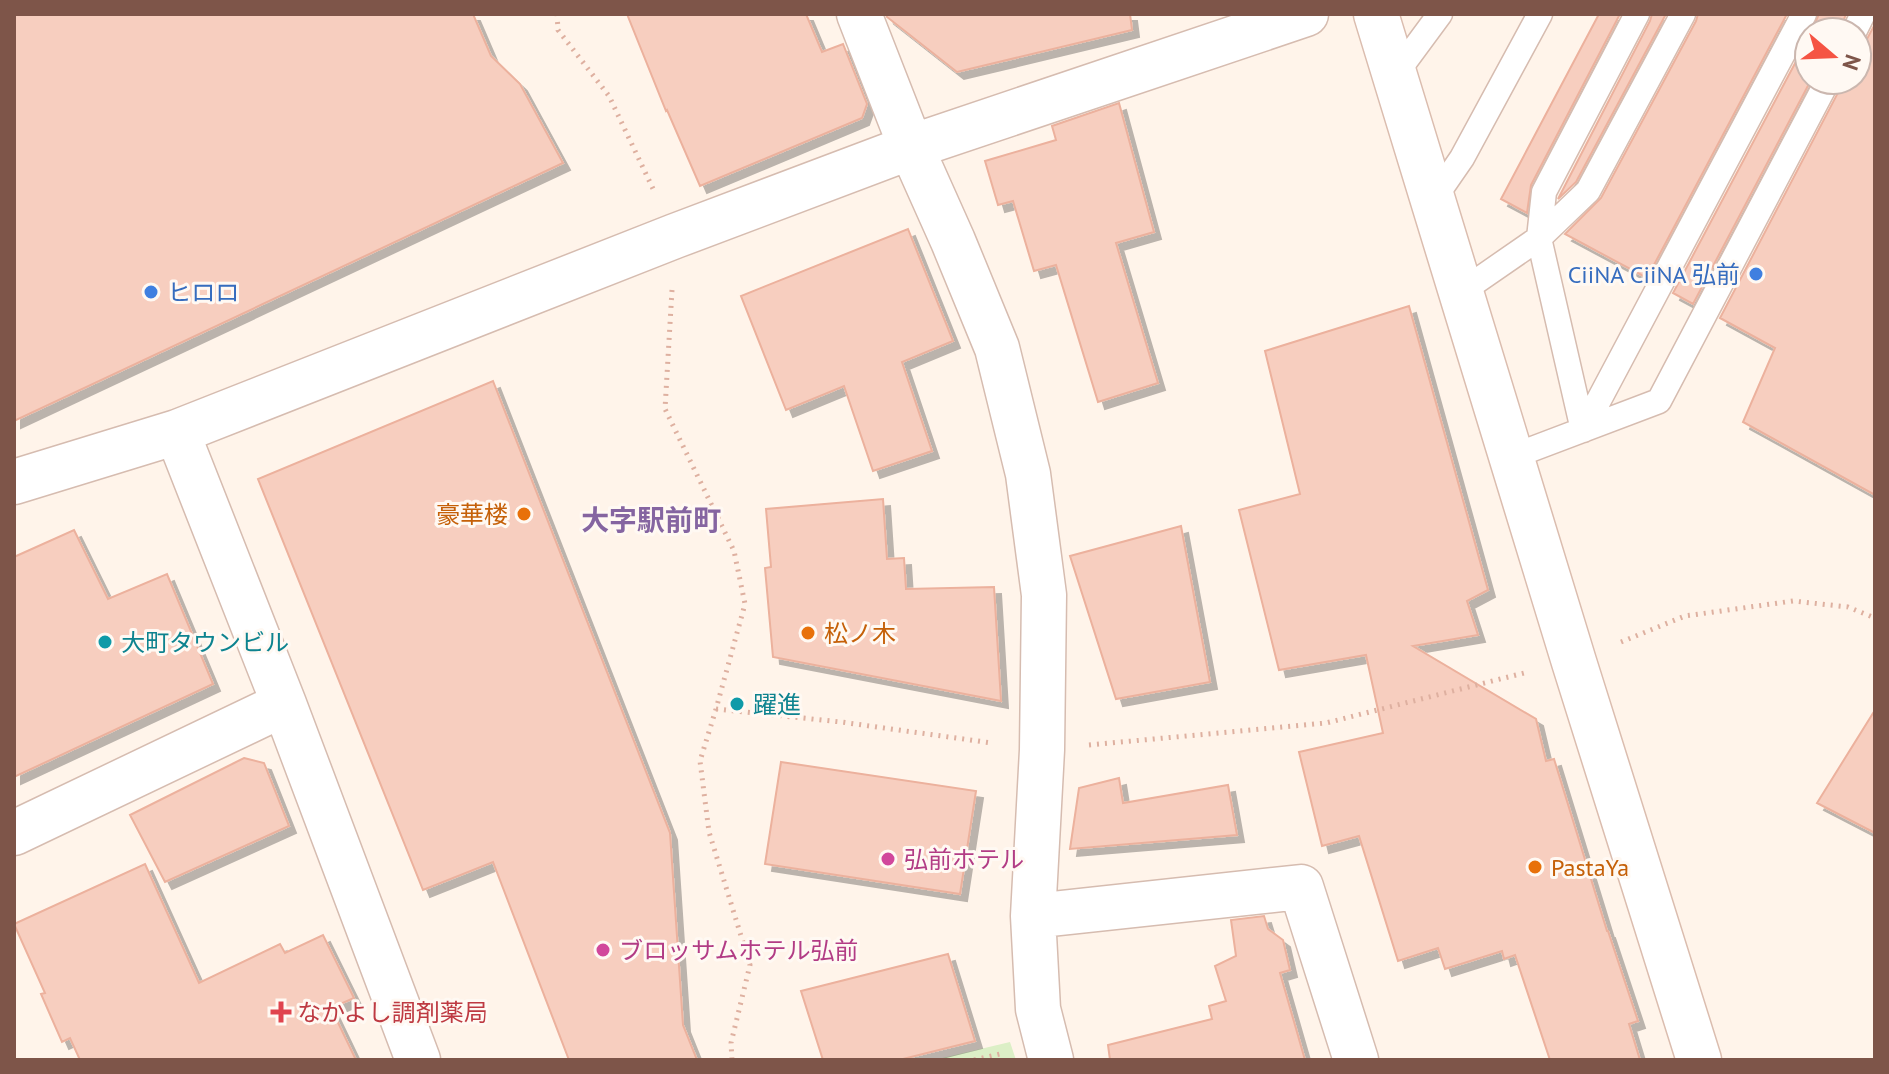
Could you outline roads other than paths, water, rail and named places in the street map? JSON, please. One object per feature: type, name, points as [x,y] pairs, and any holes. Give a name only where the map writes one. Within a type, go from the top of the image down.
[{"type":"street","points":[[859,14],[911,147],[997,348],[1028,474],[1044,595],[1042,750],[1033,916],[1038,1009],[1051,1060]]},
{"type":"street","points":[[14,482],[177,432],[675,236],[911,147],[1306,14]]},
{"type":"street","points":[[1376,14],[1699,1060]]},
{"type":"street","points":[[177,432],[284,704],[418,1060]]},
{"type":"street","points":[[14,833],[284,704]]},
{"type":"street","points":[[1033,916],[1301,887],[1356,1060]]},
{"type":"lane","points":[[1395,75],[1440,14]]},
{"type":"lane","points":[[1433,200],[1462,158],[1540,14]]},
{"type":"lane","points":[[1583,430],[1539,238],[1544,192],[1637,14]]},
{"type":"lane","points":[[1461,292],[1539,238],[1588,191],[1683,14]]},
{"type":"lane","points":[[1583,430],[1804,14]]},
{"type":"lane","points":[[1511,457],[1659,401],[1820,96]]},
{"type":"place","name":"CiiNA CiiNA 弘前","points":[[1756,274]]},
{"type":"place","name":"ヒロロ","points":[[151,292]]},
{"type":"place","name":"豪華楼","points":[[524,514]]},
{"type":"place","name":"松ノ木","points":[[808,633]]},
{"type":"place","name":"大町タウンビル","points":[[105,642]]},
{"type":"place","name":"躍進","points":[[737,704]]},
{"type":"place","name":"弘前ホテル","points":[[888,859]]},
{"type":"place","name":"PastaYa","points":[[1535,867]]},
{"type":"place","name":"ブロッサムホテル弘前","points":[[603,950]]},
{"type":"place","name":"なかよし調剤薬局","points":[[281,1012]]},
{"type":"district","name":"大字駅前町","points":[[651,519]]}]
